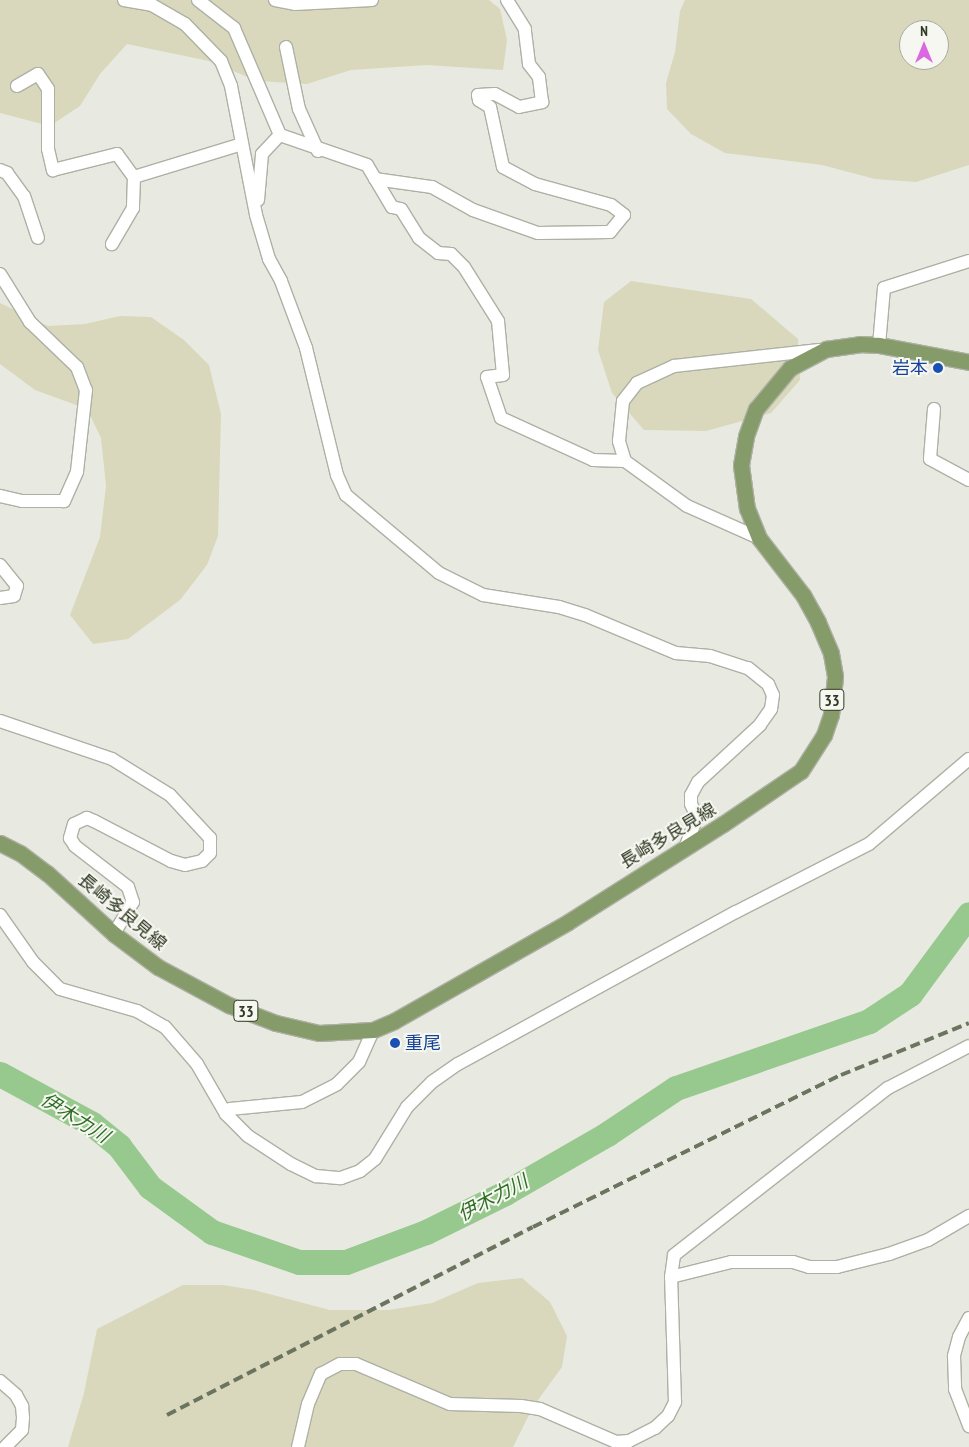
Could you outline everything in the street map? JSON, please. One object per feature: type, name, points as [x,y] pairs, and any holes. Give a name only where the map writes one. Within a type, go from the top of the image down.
[{"type":"main road","name":"長崎多良見線","points":[[0,843],[20,853],[46,873],[114,934],[158,967],[188,985],[276,1023],[319,1033],[373,1030],[435,1000],[686,849],[800,770],[816,751],[831,715],[834,676],[831,653],[803,595],[760,538],[747,510],[743,488],[741,465],[746,436],[756,409],[774,384],[790,368],[826,349],[860,344],[879,345],[969,362]]},
{"type":"street","points":[[124,0],[152,5],[185,24],[203,40],[221,61],[231,86],[256,215],[269,258],[306,348],[337,475],[346,495],[386,526],[439,573],[483,595],[559,607],[585,614],[676,653],[710,656],[748,668],[768,684],[773,695],[771,709],[760,725],[698,782],[691,795],[690,804],[697,817],[686,849]]},
{"type":"street","points":[[198,0],[234,28],[280,135],[318,151],[367,165],[392,207],[400,210],[419,238],[438,253],[451,254],[464,267],[498,321],[503,375],[487,377],[501,418],[593,460],[626,461]]},
{"type":"street","points":[[275,0],[295,4],[372,0]]},
{"type":"street","points":[[375,179],[432,187],[474,210],[538,233],[610,232],[624,216],[611,205],[535,184],[503,167],[490,107],[479,100],[478,95],[494,94],[519,107],[542,102],[540,77],[529,64],[525,29],[508,0]]},
{"type":"street","points":[[286,47],[299,109],[318,151]]},
{"type":"street","points":[[17,86],[38,74],[48,89],[48,149],[53,170],[117,154],[134,177],[133,208],[112,244]]},
{"type":"street","points":[[256,215],[262,154],[280,135]]},
{"type":"street","points":[[134,177],[242,144]]},
{"type":"street","points":[[0,170],[7,173],[24,196],[38,238]]},
{"type":"street","points":[[879,345],[884,288],[969,261]]},
{"type":"street","points":[[0,274],[30,322],[77,367],[86,390],[77,472],[64,501],[22,501],[0,496]]},
{"type":"street","points":[[760,538],[687,506],[626,461],[619,441],[622,401],[637,383],[652,374],[674,366],[717,360],[773,358],[826,349]]},
{"type":"street","points":[[934,409],[930,460],[969,480]]},
{"type":"street","points":[[0,565],[17,586],[14,596],[0,598]]},
{"type":"street","points":[[0,721],[112,758],[170,795],[210,838],[210,853],[202,861],[185,865],[171,861],[87,818],[74,824],[70,838],[75,846],[128,888],[133,902],[114,934]]},
{"type":"street","points":[[0,915],[33,962],[60,989],[137,1011],[165,1027],[197,1064],[226,1114],[248,1136],[291,1164],[316,1176],[341,1178],[360,1171],[375,1159],[407,1107],[432,1082],[458,1064],[736,912],[869,844],[969,758]]},
{"type":"street","points":[[226,1114],[230,1109],[302,1102],[337,1084],[359,1062],[373,1030]]},
{"type":"street","points":[[298,1447],[308,1404],[321,1374],[340,1364],[356,1364],[450,1404],[540,1409],[616,1442],[629,1441],[655,1428],[668,1416],[675,1402],[671,1276],[674,1256],[700,1233],[888,1088],[969,1046]]},
{"type":"street","points":[[671,1276],[731,1262],[794,1262],[809,1267],[837,1267],[889,1254],[928,1240],[969,1216]]},
{"type":"street","points":[[969,1318],[959,1336],[954,1356],[955,1389],[969,1426]]},
{"type":"street","points":[[0,1381],[16,1395],[22,1406],[24,1418],[22,1430],[4,1447]]},
{"type":"green space","points":[[0,0],[489,0],[500,9],[507,40],[503,70],[427,65],[351,70],[307,84],[257,81],[209,61],[127,44],[100,74],[80,106],[50,126],[0,113]]},
{"type":"green space","points":[[685,0],[969,0],[969,165],[916,182],[875,179],[822,165],[725,153],[691,134],[667,109],[666,83],[675,52],[680,11]]},
{"type":"green space","points":[[631,281],[751,299],[798,339],[800,380],[771,413],[706,431],[644,430],[612,393],[598,350],[604,302]]},
{"type":"green space","points":[[0,303],[48,326],[85,324],[120,316],[151,317],[184,340],[209,365],[221,414],[218,536],[207,565],[180,600],[128,639],[93,644],[70,615],[100,537],[106,486],[101,438],[87,409],[35,390],[0,364]]},
{"type":"green space","points":[[522,1278],[550,1302],[567,1336],[562,1367],[533,1407],[513,1447],[68,1447],[84,1393],[97,1329],[183,1285],[223,1285],[254,1290],[330,1310],[389,1310],[432,1303],[478,1283]]},
{"type":"waterway","name":"伊木力川","points":[[0,1074],[92,1124],[119,1146],[150,1187],[212,1232],[299,1262],[346,1262],[426,1232],[505,1193],[607,1134],[676,1088],[869,1021],[910,994],[969,914]]},
{"type":"railway","points":[[167,1415],[533,1227],[841,1075],[969,1023]]},
{"type":"place","name":"岩本","points":[[938,368]]},
{"type":"place","name":"重尾","points":[[395,1043]]}]
